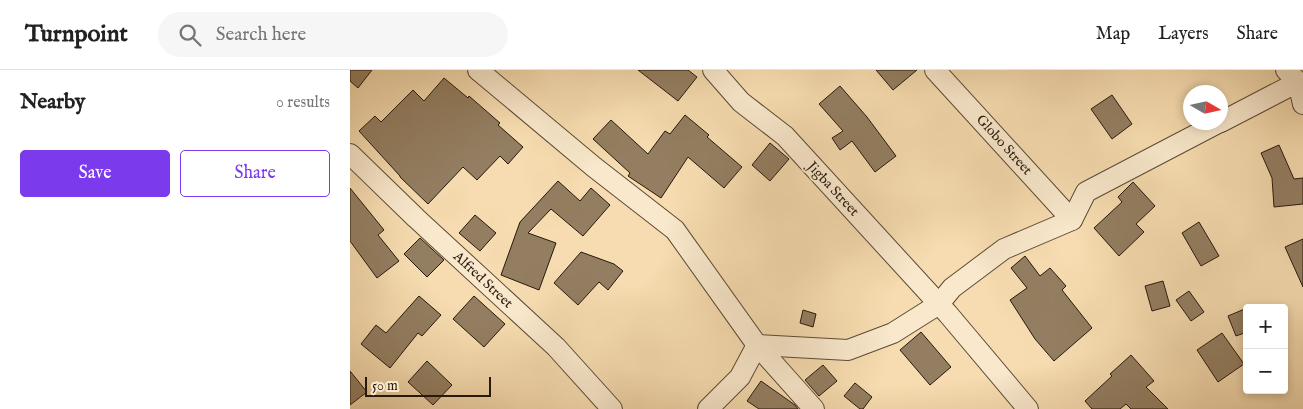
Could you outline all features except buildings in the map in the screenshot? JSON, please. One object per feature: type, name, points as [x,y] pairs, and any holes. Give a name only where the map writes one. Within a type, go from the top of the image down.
[{"type":"street","points":[[478,70],[594,167],[675,230],[757,345],[814,409]]},
{"type":"street","name":"Jigba Street","points":[[713,70],[740,102],[785,136],[943,309],[1028,409]]},
{"type":"street","name":"Globo Street","points":[[936,70],[1072,220]]},
{"type":"street","points":[[1228,117],[1292,76],[1303,104]]},
{"type":"street","points":[[757,345],[848,350],[893,333],[943,309],[952,288],[1004,250],[1072,220],[1086,192],[1205,130]]},
{"type":"street","name":"Alfred Street","points":[[350,154],[416,218],[556,347],[612,409]]},
{"type":"street","points":[[708,409],[740,377],[757,345]]}]
